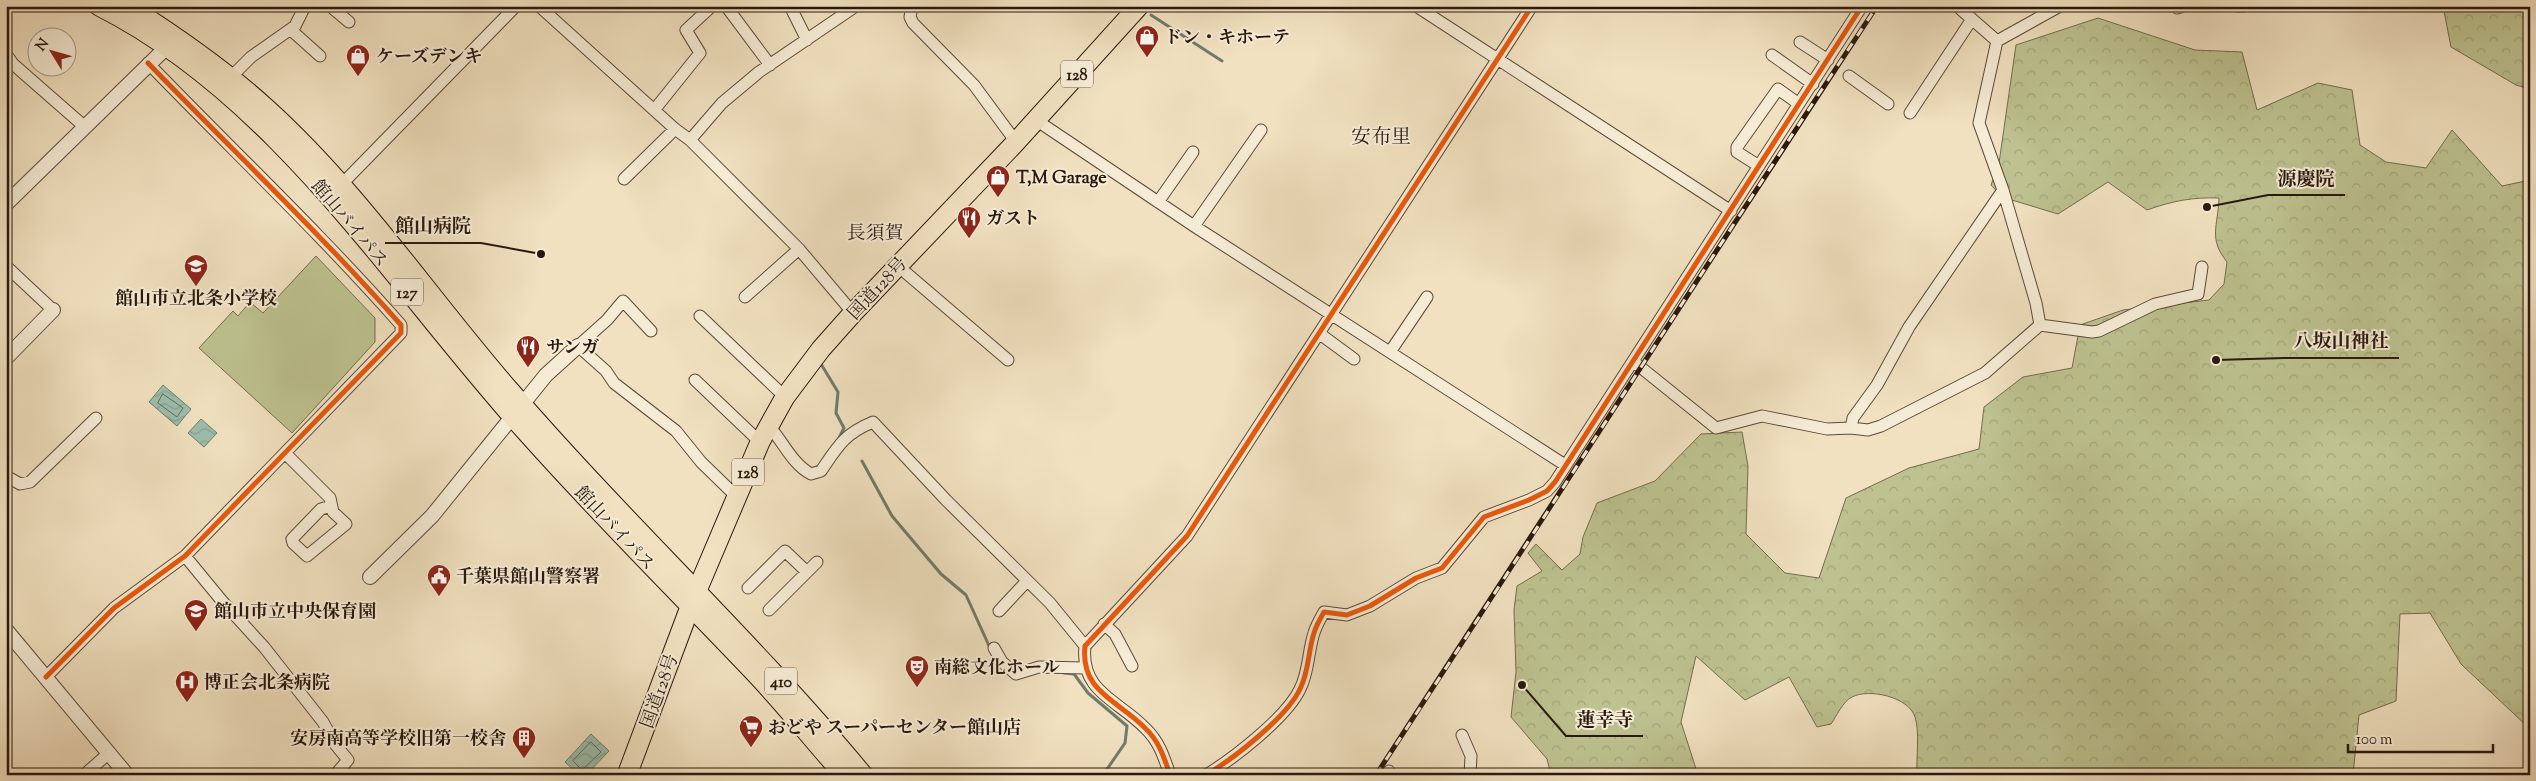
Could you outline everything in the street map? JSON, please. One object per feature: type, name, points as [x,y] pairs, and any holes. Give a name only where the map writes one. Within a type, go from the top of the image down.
[{"type":"highway","name":"館山バイパス","points":[[99,6],[145,32],[172,42],[230,77],[275,116],[340,186],[518,412]]},
{"type":"highway","name":"館山バイパス","points":[[128,6],[172,42],[300,163],[518,412],[694,599]]},
{"type":"highway","name":"国道128号","points":[[627,775],[694,599],[760,442],[785,397],[852,313],[1016,142],[1139,6]]},
{"type":"highway","name":"410","points":[[694,599],[756,675],[844,775]]},
{"type":"highway","name":"410","points":[[694,599],[768,666],[863,775]]},
{"type":"street","points":[[230,77],[251,57],[295,26],[305,6]]},
{"type":"street","points":[[330,6],[349,22]]},
{"type":"street","points":[[340,186],[516,6]]},
{"type":"street","points":[[539,6],[655,109],[674,129],[690,140],[799,249],[852,313]]},
{"type":"street","points":[[655,109],[700,53],[686,30],[712,6]]},
{"type":"street","points":[[726,6],[770,65]]},
{"type":"street","points":[[790,6],[807,40]]},
{"type":"street","points":[[690,140],[722,103],[770,65],[856,6]]},
{"type":"street","points":[[1416,6],[1731,211]]},
{"type":"street","points":[[1085,646],[1187,536],[1532,6]]},
{"type":"street","points":[[1206,775],[1267,728],[1294,700],[1305,675],[1314,631],[1324,612],[1347,615],[1370,606],[1410,582],[1442,568],[1484,517],[1548,491],[1634,362],[1862,6]]},
{"type":"street","points":[[1957,6],[1997,41]]},
{"type":"street","points":[[2040,325],[2036,303],[2003,190],[1979,123],[1997,41],[2060,6]]},
{"type":"street","points":[[2237,6],[2244,6]]},
{"type":"street","points":[[909,7],[913,23],[974,85],[1016,142]]},
{"type":"street","points":[[1910,113],[1972,19]]},
{"type":"street","points":[[290,30],[320,56]]},
{"type":"street","points":[[6,204],[172,42]]},
{"type":"street","points":[[1800,42],[1828,60]]},
{"type":"street","points":[[6,54],[13,64],[85,127]]},
{"type":"street","points":[[1772,55],[1813,84]]},
{"type":"street","points":[[46,677],[114,608],[185,556],[400,333],[401,325],[314,230],[148,64]]},
{"type":"street","points":[[1848,76],[1888,104]]},
{"type":"street","points":[[1759,166],[1738,152],[1737,147],[1778,89],[1799,104]]},
{"type":"street","points":[[1036,120],[1194,226],[1565,465]]},
{"type":"street","points":[[624,179],[674,129]]},
{"type":"street","points":[[1194,226],[1261,130]]},
{"type":"street","points":[[1158,202],[1193,152]]},
{"type":"street","points":[[1851,428],[1853,418],[1886,368],[1909,327],[2003,190]]},
{"type":"street","points":[[745,297],[799,249]]},
{"type":"street","points":[[6,266],[53,310],[6,358]]},
{"type":"street","points":[[898,266],[1008,360]]},
{"type":"street","points":[[1634,362],[1716,428],[1762,416],[1827,429],[1851,428],[1868,430],[1881,426],[1984,373],[2040,325],[2092,332],[2099,331],[2155,304],[2198,294],[2202,267]]},
{"type":"street","points":[[1390,352],[1427,297]]},
{"type":"street","points":[[370,577],[432,516],[546,375],[606,320],[623,301],[651,330]]},
{"type":"street","points":[[700,316],[785,397]]},
{"type":"street","points":[[1320,334],[1354,359]]},
{"type":"street","points":[[578,346],[606,371],[614,383],[676,431],[715,477],[738,498]]},
{"type":"street","points":[[695,380],[760,442]]},
{"type":"street","points":[[6,476],[20,484],[30,482],[96,418]]},
{"type":"street","points":[[768,425],[780,437],[799,468],[811,474],[821,471],[836,448],[853,430],[873,422],[946,500],[1050,603],[1085,646],[1085,668],[1098,690],[1146,728],[1161,748],[1170,775]]},
{"type":"street","points":[[285,453],[330,498],[334,512],[346,524],[307,556],[293,543],[292,539],[321,510],[331,506]]},
{"type":"street","points":[[748,588],[785,551],[807,572]]},
{"type":"street","points":[[185,556],[222,601],[264,646],[323,722],[335,744],[348,760],[335,775]]},
{"type":"street","points":[[768,610],[817,562]]},
{"type":"street","points":[[999,611],[1027,581]]},
{"type":"street","points":[[1104,624],[1115,634],[1132,666]]},
{"type":"street","points":[[6,630],[11,644],[46,677],[127,775]]},
{"type":"street","points":[[994,648],[1002,662],[1016,674],[1039,667],[1085,668]]},
{"type":"street","points":[[1462,735],[1470,756],[1470,775]]},
{"type":"street","points":[[84,775],[109,753]]},
{"type":"green space","points":[[2443,6],[2530,6],[2530,89],[2516,85],[2451,47]]},
{"type":"green space","points":[[2098,18],[2195,50],[2242,52],[2257,110],[2318,83],[2352,90],[2360,145],[2386,162],[2426,168],[2452,130],[2502,186],[2530,180],[2530,729],[2461,664],[2430,613],[2400,614],[2396,701],[2359,715],[2353,775],[1917,775],[1918,737],[1915,717],[1905,704],[1888,696],[1859,694],[1846,702],[1831,724],[1817,727],[1789,677],[1745,700],[1696,656],[1681,722],[1698,775],[1551,775],[1547,759],[1511,717],[1516,672],[1514,610],[1517,586],[1542,571],[1528,553],[1536,544],[1562,570],[1580,554],[1583,537],[1597,503],[1655,481],[1701,434],[1742,432],[1748,466],[1746,534],[1785,573],[1819,578],[1846,498],[1909,468],[1979,449],[1984,407],[2023,377],[2072,368],[2080,325],[2123,310],[2209,300],[2224,284],[2227,262],[2221,254],[2216,239],[2219,198],[2183,200],[2147,210],[2108,182],[2058,214],[2002,197],[1991,185],[1999,163],[2016,45]]},
{"type":"green space","points":[[316,256],[375,318],[375,342],[292,433],[199,348],[233,311],[238,316],[250,302],[263,313]]},
{"type":"water","points":[[163,385],[191,409],[177,426],[149,402]]},
{"type":"water","points":[[201,419],[217,433],[204,447],[188,433]]},
{"type":"water","points":[[591,734],[609,751],[586,775],[579,775],[565,762]]},
{"type":"waterway","points":[[1151,15],[1222,61]]},
{"type":"waterway","points":[[821,364],[838,392],[836,413],[844,428],[839,438]]},
{"type":"waterway","points":[[862,461],[892,516],[941,574],[966,595],[990,648]]},
{"type":"waterway","points":[[1064,673],[1074,674],[1088,693],[1127,726],[1125,743],[1103,775]]},
{"type":"railway","points":[[1376,775],[1877,6]]},
{"type":"cycle path","points":[[1170,775],[1166,762],[1150,733],[1103,694],[1095,685],[1088,674],[1085,662],[1085,646],[1187,536],[1532,6]]},
{"type":"cycle path","points":[[1206,775],[1230,759],[1272,724],[1293,700],[1303,682],[1314,633],[1324,612],[1347,615],[1370,606],[1416,578],[1442,568],[1484,517],[1529,500],[1547,491],[1555,482],[1862,6]]},
{"type":"cycle path","points":[[46,677],[114,608],[185,556],[401,333],[401,325],[371,291],[148,63]]},
{"type":"place","name":"ドン・キホーテ","points":[[1147,58]]},
{"type":"place","name":"ケーズデンキ","points":[[358,77]]},
{"type":"place","name":"T,M Garage","points":[[998,198]]},
{"type":"place","name":"源慶院","points":[[2207,207]]},
{"type":"place","name":"ガスト","points":[[969,239]]},
{"type":"place","name":"館山病院","points":[[541,254]]},
{"type":"place","name":"館山市立北条小学校","points":[[196,287]]},
{"type":"place","name":"八坂山神社","points":[[2216,360]]},
{"type":"place","name":"サンガ","points":[[528,368]]},
{"type":"place","name":"千葉県館山警察署","points":[[439,597]]},
{"type":"place","name":"館山市立中央保育園","points":[[196,632]]},
{"type":"place","name":"蓮幸寺","points":[[1522,685]]},
{"type":"place","name":"南総文化ホール","points":[[917,688]]},
{"type":"place","name":"博正会北条病院","points":[[187,703]]},
{"type":"place","name":"おどや スーパーセンター館山店","points":[[751,748]]},
{"type":"place","name":"安房南高等学校旧第一校舎","points":[[524,759]]},
{"type":"district","name":"安布里","points":[[1381,136]]},
{"type":"district","name":"長須賀","points":[[875,232]]}]
